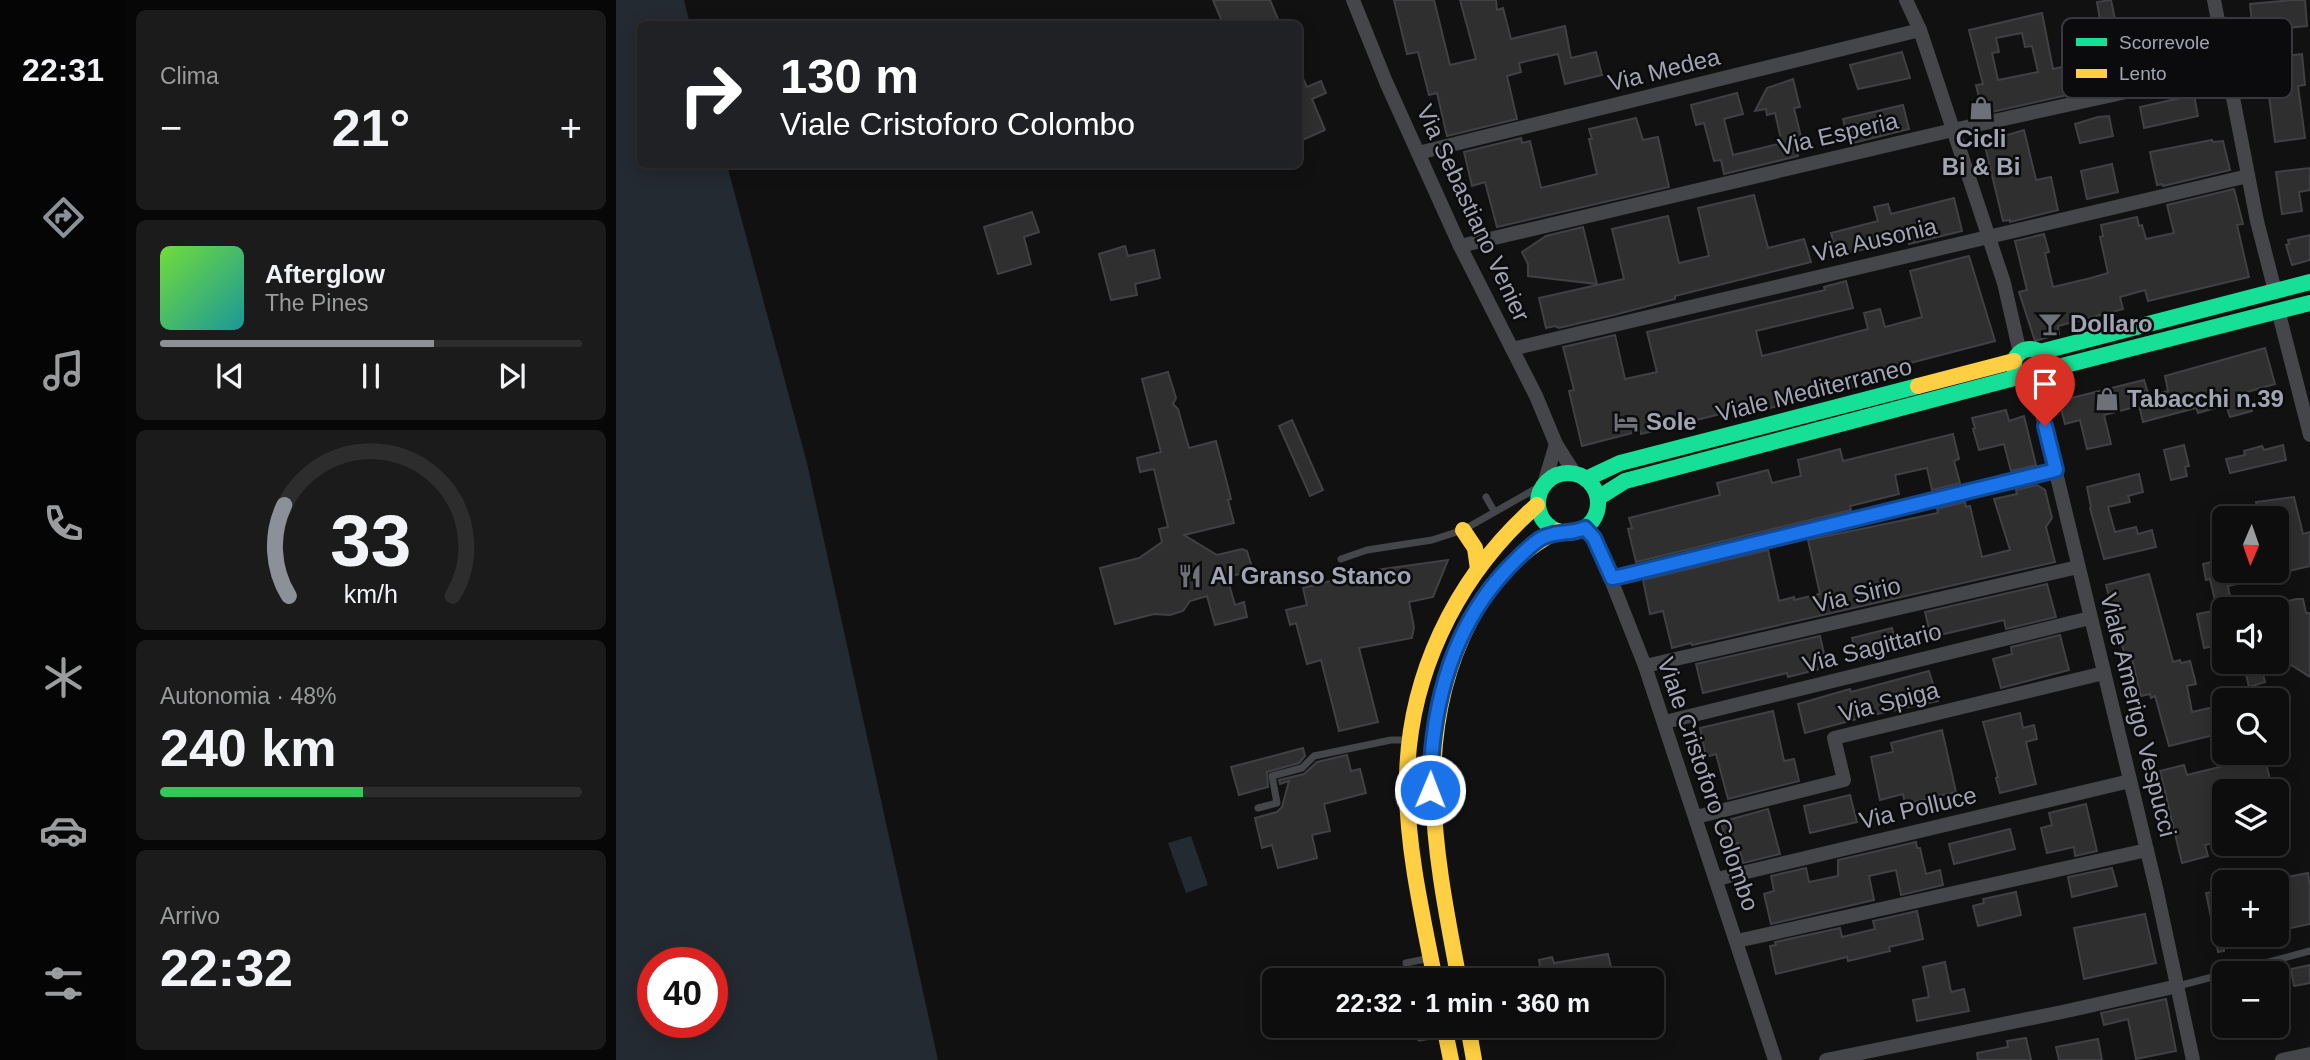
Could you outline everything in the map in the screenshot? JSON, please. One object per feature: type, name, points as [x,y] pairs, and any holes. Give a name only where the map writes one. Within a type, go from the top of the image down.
[{"type":"street","name":"Via Sebastiano Venier","points":[[1353,0],[1460,246],[1556,444],[1581,476]]},
{"type":"street","points":[[1906,0],[1920,30],[2029,363]]},
{"type":"street","points":[[2214,0],[2217,18]]},
{"type":"street","name":"Via Medea","points":[[1418,153],[1920,30]]},
{"type":"street","name":"Via Esperia","points":[[1460,246],[2099,98]]},
{"type":"street","points":[[2233,98],[2274,291]]},
{"type":"street","name":"Via Ausonia","points":[[1512,349],[2248,176]]},
{"type":"street","name":"Viale Mediterraneo","points":[[1598,498],[1625,481],[2310,282]]},
{"type":"street","name":"Viale Mediterraneo","points":[[1581,476],[1620,463],[2029,363],[2310,303]]},
{"type":"street","points":[[2278,310],[2310,435]]},
{"type":"street","name":"Viale Amerigo Vespucci","points":[[2029,363],[2147,850],[2193,1060]]},
{"type":"street","points":[[1433,968],[1419,899],[1407,789],[1410,740],[1418,693],[1429,654],[1449,612],[1506,532],[1537,505],[1556,444]]},
{"type":"street","points":[[1612,578],[2056,470]]},
{"type":"street","points":[[1537,505],[1544,521],[1558,531],[1567,533],[1585,528],[1596,514],[1596,491],[1581,476],[1558,474],[1544,484]]},
{"type":"street","name":"Viale Cristoforo Colombo","points":[[1585,528],[1594,538],[1612,578],[1665,722],[1774,1060]]},
{"type":"street","points":[[1463,530],[1475,544],[1479,557],[1478,569]]},
{"type":"street","points":[[1458,968],[1433,823],[1431,762],[1440,699],[1450,662],[1468,622],[1489,588],[1523,552],[1558,531]]},
{"type":"street","name":"Via Sirio","points":[[1645,666],[2078,567]]},
{"type":"street","name":"Via Sagittario","points":[[1665,722],[2090,618]]},
{"type":"street","name":"Via Spiga","points":[[1696,817],[1843,780],[1834,738],[2105,673]]},
{"type":"street","name":"Via Polluce","points":[[1717,879],[2130,780]]},
{"type":"street","points":[[1737,941],[2147,850]]},
{"type":"street","points":[[1826,1060],[2178,986]]},
{"type":"street","points":[[1447,1038],[1451,1060]]},
{"type":"street","points":[[1470,1038],[1474,1060]]},
{"type":"street","points":[[2282,1060],[2310,1054]]},
{"type":"lane","points":[[1341,559],[1367,550],[1432,540],[1463,530],[1544,484]]},
{"type":"lane","points":[[1486,497],[1494,511]]},
{"type":"lane","points":[[1258,808],[1277,803],[1272,776],[1302,768],[1314,756],[1391,740],[1410,740]]},
{"type":"lane","points":[[2272,961],[2310,951]]},
{"type":"lane","points":[[1407,968],[1406,963],[1431,958]]},
{"type":"lane","points":[[2178,986],[2212,977]]},
{"type":"shaded area","points":[[616,0],[684,0],[689,21],[637,21],[637,168],[728,168],[807,463],[938,1060],[616,1060]]},
{"type":"shaded area","points":[[1191,836],[1208,885],[1186,893],[1168,843]]},
{"type":"building","points":[[1213,0],[1270,0],[1279,21],[1222,21]]},
{"type":"building","points":[[1394,0],[1434,0],[1450,65],[1476,59],[1460,0],[1496,0],[1497,10],[1503,8],[1511,39],[1565,26],[1571,58],[1596,52],[1602,75],[1565,84],[1558,54],[1519,63],[1521,72],[1507,76],[1517,119],[1447,136],[1437,93],[1429,95],[1418,52],[1407,54]]},
{"type":"building","points":[[2111,0],[2115,18],[2100,18],[2097,2]]},
{"type":"building","points":[[2305,0],[2307,26],[2292,27],[2292,18],[2252,18],[2250,4]]},
{"type":"building","points":[[2042,13],[2053,69],[2062,67],[2062,96],[1983,114],[1976,85],[1983,84],[1969,30]],"holes":[[[2022,33],[2025,47],[2032,46],[2038,72],[1998,80],[1992,53],[1999,52],[1996,38]]]},
{"type":"building","points":[[1902,52],[1910,78],[1858,89],[1850,65]]},
{"type":"building","points":[[2302,54],[2305,85],[2298,86],[2305,138],[2275,142],[2269,98],[2292,98],[2292,55]]},
{"type":"building","points":[[1302,76],[1307,87],[1321,81],[1326,93],[1312,99],[1325,130],[1302,140]]},
{"type":"building","points":[[1793,79],[1800,107],[1794,108],[1802,141],[1795,143],[1798,156],[1724,174],[1721,160],[1714,161],[1704,123],[1696,125],[1691,105],[1737,93],[1743,114],[1724,119],[1733,155],[1782,143],[1775,113],[1767,115],[1766,109],[1755,111],[1767,88]]},
{"type":"building","points":[[2180,98],[2195,98],[2198,116],[2144,128],[2140,107]]},
{"type":"building","points":[[1903,105],[1909,129],[1849,144],[1843,119]]},
{"type":"building","points":[[2109,116],[2113,136],[2080,143],[2075,124]]},
{"type":"building","points":[[1636,118],[1643,140],[1658,137],[1669,187],[1497,227],[1485,182],[1472,186],[1464,152],[1521,138],[1522,143],[1530,141],[1541,188],[1597,174],[1589,129]]},
{"type":"building","points":[[2024,130],[2036,180],[2051,177],[2058,210],[2010,222],[2003,221],[1984,142]]},
{"type":"building","points":[[2212,140],[2223,141],[2230,170],[2163,186],[2157,185],[2150,152]]},
{"type":"building","points":[[2112,164],[2118,192],[2087,199],[2081,171]]},
{"type":"building","points":[[2310,168],[2310,190],[2299,192],[2302,211],[2282,214],[2276,172]]},
{"type":"building","points":[[2234,189],[2243,224],[2237,225],[2249,277],[2148,301],[2145,290],[2120,297],[2123,309],[2058,326],[2059,334],[2035,341],[2019,292],[2027,290],[2015,241],[2044,234],[2049,252],[2045,253],[2053,287],[2091,278],[2108,273],[2100,237],[2103,236],[2101,225],[2137,217],[2146,239],[2174,233],[2167,205]]},
{"type":"building","points":[[1754,195],[1768,248],[1804,239],[1811,262],[1675,296],[1675,299],[1610,316],[1559,328],[1546,328],[1539,298],[1624,279],[1612,229],[1668,216],[1679,263],[1709,256],[1698,208]]},
{"type":"building","points":[[1954,198],[1962,231],[1909,244],[1908,238],[1837,256],[1831,233],[1878,221],[1874,207],[1888,204],[1891,214]]},
{"type":"building","points":[[1032,212],[1039,232],[1024,237],[1031,264],[998,274],[984,227]]},
{"type":"building","points":[[1583,227],[1597,284],[1528,276],[1528,264],[1522,252],[1546,236]]},
{"type":"building","points":[[2310,235],[2310,260],[2292,265],[2286,245],[2289,244],[2288,240]]},
{"type":"building","points":[[1125,246],[1128,256],[1154,250],[1160,278],[1135,284],[1137,295],[1111,300],[1099,254]]},
{"type":"building","points":[[1969,256],[1995,341],[1856,377],[1858,386],[1750,413],[1748,407],[1582,446],[1569,391],[1574,390],[1563,347],[1615,335],[1625,379],[1657,372],[1647,332],[1825,290],[1824,287],[1846,281],[1853,308],[1756,331],[1762,356],[1868,329],[1864,313],[1880,309],[1885,327],[1922,317],[1910,271]]},
{"type":"building","points":[[2265,348],[2275,384],[2247,392],[2252,411],[2230,417],[2226,405],[2198,413],[2196,408],[2143,422],[2139,406],[2104,415],[2111,444],[2087,449],[2080,420],[2065,424],[2059,401],[2144,380],[2149,396],[2168,391],[2165,376]]},
{"type":"building","points":[[1168,372],[1176,398],[1173,404],[1178,409],[1189,448],[1216,441],[1231,499],[1228,500],[1234,523],[1184,535],[1217,555],[1242,549],[1247,551],[1252,567],[1248,572],[1227,577],[1235,605],[1244,602],[1247,617],[1215,625],[1207,596],[1190,601],[1183,611],[1170,615],[1154,614],[1115,624],[1100,568],[1139,558],[1162,542],[1159,529],[1168,527],[1154,469],[1140,472],[1137,458],[1161,452],[1142,379]]},
{"type":"building","points":[[2006,410],[2009,421],[2024,416],[2036,465],[2011,471],[2004,444],[1979,450],[1972,418]]},
{"type":"building","points":[[1292,420],[1323,490],[1310,496],[1279,426]]},
{"type":"building","points":[[1953,434],[1959,459],[1954,461],[1960,483],[1932,490],[1927,468],[1895,475],[1899,494],[1850,506],[1851,510],[1636,562],[1628,529],[1632,528],[1629,518],[1720,495],[1717,483],[1768,470],[1772,483],[1801,476],[1798,460],[1840,449],[1843,461]]},
{"type":"building","points":[[2184,445],[2189,466],[2185,467],[2187,476],[2171,480],[2164,450]]},
{"type":"building","points":[[2283,445],[2286,460],[2230,473],[2226,459],[2245,455],[2244,451],[2262,446],[2264,450]]},
{"type":"building","points":[[2139,474],[2143,492],[2128,496],[2130,502],[2108,507],[2115,532],[2136,527],[2138,534],[2152,530],[2156,547],[2104,559],[2087,487]]},
{"type":"building","points":[[2037,485],[2045,490],[2052,518],[2046,527],[2055,562],[1672,648],[1663,611],[1650,614],[1643,580],[1768,550],[1779,601],[1820,594],[1808,540],[1938,513],[1937,509],[1965,502],[1966,507],[1970,506],[1982,557],[2010,550],[1994,499],[2017,494],[2016,490]]},
{"type":"building","points":[[2294,497],[2303,534],[2310,532],[2310,566],[2289,571],[2289,506],[2257,506],[2256,502]]},
{"type":"building","points":[[1448,560],[1433,597],[1409,602],[1414,627],[1412,638],[1359,648],[1378,722],[1339,731],[1321,660],[1307,664],[1296,623],[1290,625],[1286,610],[1307,605],[1303,588],[1369,571]]},
{"type":"building","points":[[2212,562],[2212,583],[2241,583],[2228,586],[2230,597],[2214,597],[2210,579],[2206,580],[2203,564]]},
{"type":"building","points":[[2149,574],[2173,662],[2190,661],[2196,684],[2187,686],[2192,712],[2212,707],[2212,735],[2169,746],[2155,696],[2141,696],[2132,659],[2126,660],[2106,585]]},
{"type":"building","points":[[2047,584],[2056,617],[2006,629],[2004,620],[1931,637],[1925,612]]},
{"type":"building","points":[[2303,599],[2306,613],[2310,613],[2310,677],[2289,665],[2289,601]]},
{"type":"building","points":[[2212,611],[2212,646],[2204,648],[2197,614]]},
{"type":"building","points":[[1892,628],[1897,651],[1858,660],[1852,638]]},
{"type":"building","points":[[2060,635],[2069,670],[2001,688],[1993,659],[2012,654],[2011,647]]},
{"type":"building","points":[[1820,636],[1827,667],[1788,677],[1787,673],[1703,693],[1696,664]]},
{"type":"building","points":[[1929,671],[1938,701],[1805,733],[1798,704]]},
{"type":"building","points":[[2246,674],[2263,674],[2265,682],[2249,687]]},
{"type":"building","points":[[1773,711],[1784,761],[1794,759],[1799,781],[1728,799],[1716,754],[1706,757],[1700,728]]},
{"type":"building","points":[[2020,713],[2023,728],[2034,725],[2037,739],[2026,742],[2036,784],[2000,793],[1983,722]]},
{"type":"building","points":[[1942,730],[1956,792],[1905,804],[1903,794],[1880,800],[1871,757],[1893,752],[1891,743]]},
{"type":"building","points":[[1303,748],[1305,756],[1299,763],[1267,772],[1268,787],[1239,795],[1231,767]]},
{"type":"building","points":[[1347,755],[1351,771],[1360,769],[1366,793],[1324,804],[1330,831],[1312,835],[1317,858],[1278,868],[1272,845],[1262,848],[1255,818],[1277,812],[1282,807],[1289,781],[1280,784],[1279,780],[1304,774],[1317,762]]},
{"type":"building","points":[[2184,765],[2187,775],[2228,765],[2266,765],[2270,779],[2212,779],[2212,844],[2205,845],[2208,856],[2182,863],[2160,771]]},
{"type":"building","points":[[1850,795],[1857,822],[1810,833],[1804,806]]},
{"type":"building","points":[[2086,804],[2097,851],[2075,856],[2074,847],[2047,853],[2041,828],[2052,825],[2049,813]]},
{"type":"building","points":[[1768,809],[1780,854],[1743,863],[1738,843],[1727,846],[1721,822]]},
{"type":"building","points":[[2010,829],[2015,849],[1954,864],[1949,844]]},
{"type":"building","points":[[1916,842],[1926,874],[1940,870],[1943,885],[1901,895],[1896,870],[1869,876],[1874,900],[1771,924],[1764,894],[1774,891],[1771,876],[1806,868],[1809,882],[1838,876],[1838,860]]},
{"type":"building","points":[[2112,868],[2117,886],[2072,897],[2068,877]]},
{"type":"building","points":[[2308,873],[2310,924],[2289,928],[2289,877]]},
{"type":"building","points":[[2016,892],[2021,915],[1978,926],[1973,906],[1984,903],[1983,899]]},
{"type":"building","points":[[2212,892],[2212,922],[2206,893]]},
{"type":"building","points":[[1917,911],[1923,939],[1889,947],[1890,951],[1848,961],[1847,957],[1776,974],[1770,946],[1776,945],[1775,942],[1840,928],[1842,937],[1875,929],[1873,921]]},
{"type":"building","points":[[2145,914],[2156,963],[2084,979],[2074,928]]},
{"type":"building","points":[[1608,954],[1611,968],[1541,968],[1539,960],[1552,957],[1554,963]]},
{"type":"building","points":[[1945,962],[1951,992],[1964,989],[1969,1011],[1917,1021],[1913,1000],[1929,997],[1923,967]]},
{"type":"building","points":[[2310,965],[2310,983],[2294,986],[2291,969]]},
{"type":"building","points":[[2166,999],[2176,1051],[2136,1059],[2128,1019],[2104,1025],[2101,1013]]},
{"type":"building","points":[[2026,1038],[2031,1060],[1978,1060],[1977,1053],[2008,1047],[2007,1041]]},
{"type":"building","points":[[2098,1039],[2102,1060],[2059,1060],[2056,1047]]},
{"type":"traffic: fast","points":[[2040,352],[2310,282]]},
{"type":"traffic: fast","points":[[2046,370],[2310,303]]},
{"type":"traffic: fast","points":[[2030,349],[2041,354],[2046,365],[2041,376],[2030,381],[2019,376],[2014,365],[2019,354],[2030,349]]},
{"type":"traffic: fast","points":[[1598,498],[1625,481],[2018,377]]},
{"type":"traffic: fast","points":[[1586,479],[1620,463],[1918,386]]},
{"type":"traffic: fast","points":[[1562,473],[1574,473],[1593,486],[1598,503],[1596,515],[1585,528],[1574,533],[1562,533],[1543,520],[1538,509],[1538,497],[1551,478],[1562,473]]},
{"type":"traffic: slow","points":[[1918,386],[2014,361]]},
{"type":"traffic: slow","points":[[1433,968],[1417,886],[1408,815],[1409,750],[1415,710],[1440,633],[1459,598],[1482,564],[1508,533],[1537,505]]},
{"type":"traffic: slow","points":[[1463,530],[1475,548],[1478,569]]},
{"type":"traffic: slow","points":[[1457,968],[1443,889],[1433,798],[1434,753],[1440,709],[1451,665],[1470,621],[1487,593],[1518,558],[1558,531]]},
{"type":"traffic: slow","points":[[1446,1038],[1451,1060]]},
{"type":"traffic: slow","points":[[1470,1038],[1474,1060]]},
{"type":"place","name":"Cicli Bi & Bi","points":[[1981,108]]},
{"type":"place","name":"Dollaro","points":[[2050,324]]},
{"type":"place","name":"Tabacchi n.39","points":[[2107,399]]},
{"type":"place","name":"Sole","points":[[1626,422]]},
{"type":"place","name":"Al Granso Stanco","points":[[1190,576]]},
{"type":"route","points":[[1430,790],[1433,735],[1450,662],[1468,622],[1489,588],[1523,552],[1541,539],[1558,531],[1577,532],[1585,528],[1594,538],[1612,578],[1622,576],[2056,470],[2045,426]]}]
